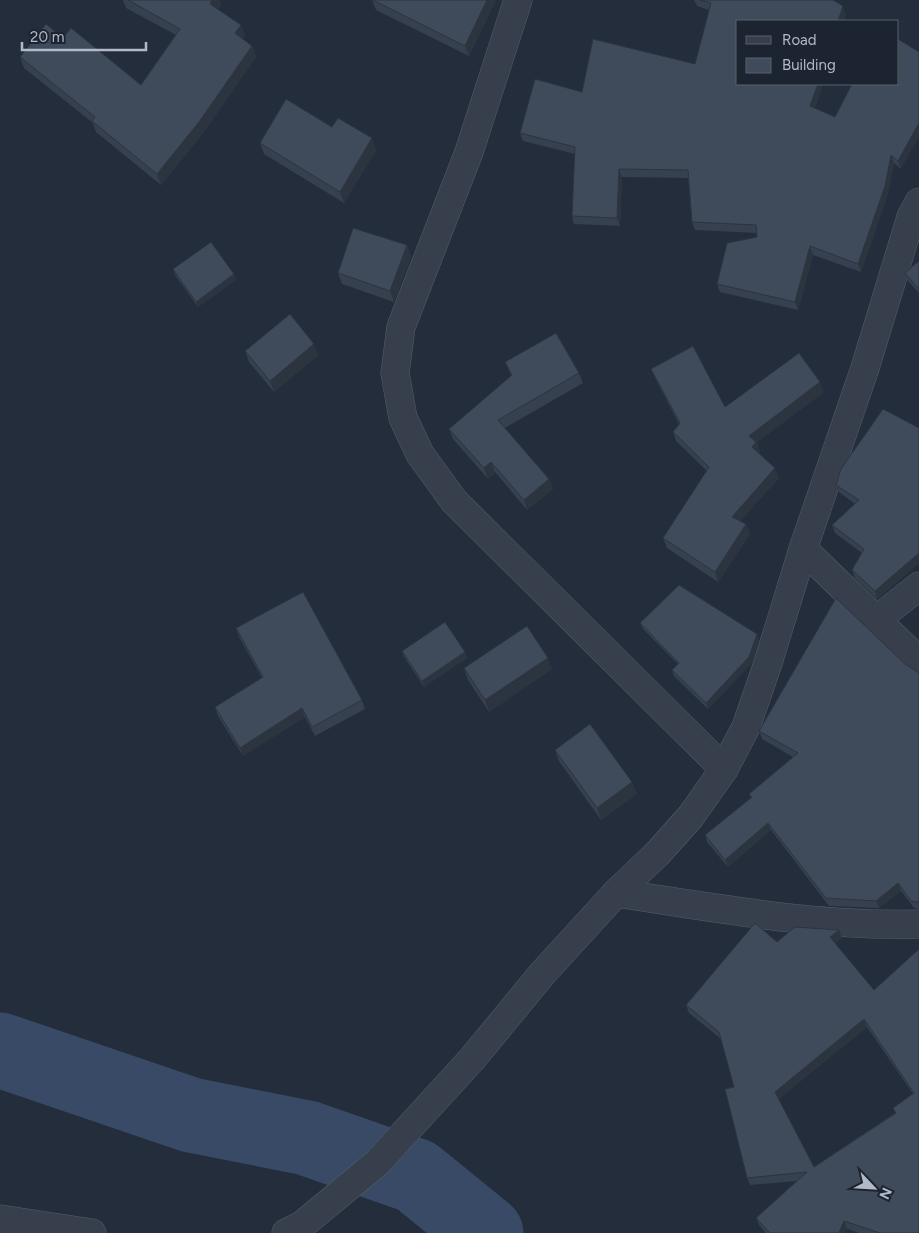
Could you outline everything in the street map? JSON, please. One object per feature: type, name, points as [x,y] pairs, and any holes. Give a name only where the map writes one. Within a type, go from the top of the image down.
[{"type":"street","points":[[518,0],[469,152],[401,327],[395,373],[403,418],[420,454],[454,501],[724,769]]},
{"type":"street","points":[[286,1233],[302,1225],[377,1163],[472,1058],[542,974],[616,893],[658,853],[684,824],[724,769],[746,727],[803,550],[865,368],[911,217],[919,202]]},
{"type":"street","points":[[803,550],[919,661]]},
{"type":"street","points":[[876,620],[919,586]]},
{"type":"street","points":[[616,893],[746,913],[875,926],[919,924]]},
{"type":"street","points":[[0,1219],[92,1233]]},
{"type":"building","points":[[128,0],[212,0],[210,4],[241,25],[235,33],[252,46],[199,122],[157,174],[92,121],[95,117],[20,57],[46,24],[63,38],[71,28],[141,85],[180,29]]},
{"type":"building","points":[[373,0],[487,0],[465,46]]},
{"type":"building","points":[[700,0],[833,0],[843,6],[838,20],[736,20],[736,85],[818,85],[810,106],[835,117],[851,85],[899,85],[899,40],[919,52],[919,123],[898,161],[891,155],[885,186],[858,264],[810,246],[795,302],[717,284],[727,243],[757,237],[756,225],[692,222],[688,170],[619,169],[617,218],[572,216],[575,147],[520,133],[535,79],[582,92],[593,39],[695,64],[711,3]]},
{"type":"building","points":[[286,99],[332,127],[338,118],[372,138],[340,192],[260,143]]},
{"type":"building","points":[[353,228],[407,245],[390,291],[338,273]]},
{"type":"building","points":[[211,242],[234,274],[196,302],[173,269]]},
{"type":"building","points":[[919,261],[919,289],[905,273]]},
{"type":"building","points":[[290,314],[314,344],[270,381],[245,351]]},
{"type":"building","points":[[556,333],[579,373],[498,420],[549,479],[524,500],[491,462],[484,468],[449,429],[512,375],[505,362]]},
{"type":"building","points":[[693,346],[725,407],[799,353],[820,382],[749,436],[756,442],[752,447],[775,468],[732,517],[746,524],[715,572],[663,538],[709,467],[673,432],[680,423],[651,369]]},
{"type":"building","points":[[883,409],[919,428],[919,553],[875,591],[852,570],[864,549],[832,525],[859,500],[836,485],[841,469]]},
{"type":"building","points":[[679,585],[757,634],[749,657],[706,703],[672,670],[679,663],[640,623]]},
{"type":"building","points":[[303,592],[362,700],[312,727],[302,708],[240,748],[215,707],[263,677],[236,628]]},
{"type":"building","points":[[836,598],[905,664],[919,673],[919,902],[911,901],[898,883],[876,901],[826,898],[768,823],[725,860],[705,835],[752,797],[749,794],[798,753],[759,731]]},
{"type":"building","points":[[445,622],[465,652],[422,681],[402,651]]},
{"type":"building","points":[[527,626],[548,658],[485,700],[464,668]]},
{"type":"building","points":[[590,724],[632,782],[597,808],[555,750]]},
{"type":"building","points":[[755,923],[777,942],[795,927],[839,930],[830,937],[874,990],[919,949],[919,1233],[880,1233],[844,1221],[839,1233],[770,1233],[756,1218],[807,1172],[747,1178],[725,1089],[734,1087],[719,1032],[686,1005]],"holes":[[[864,1019],[914,1093],[893,1108],[896,1113],[814,1167],[775,1092]]]},
{"type":"waterway","points":[[0,1050],[191,1115],[307,1138],[416,1176],[486,1233]]}]
